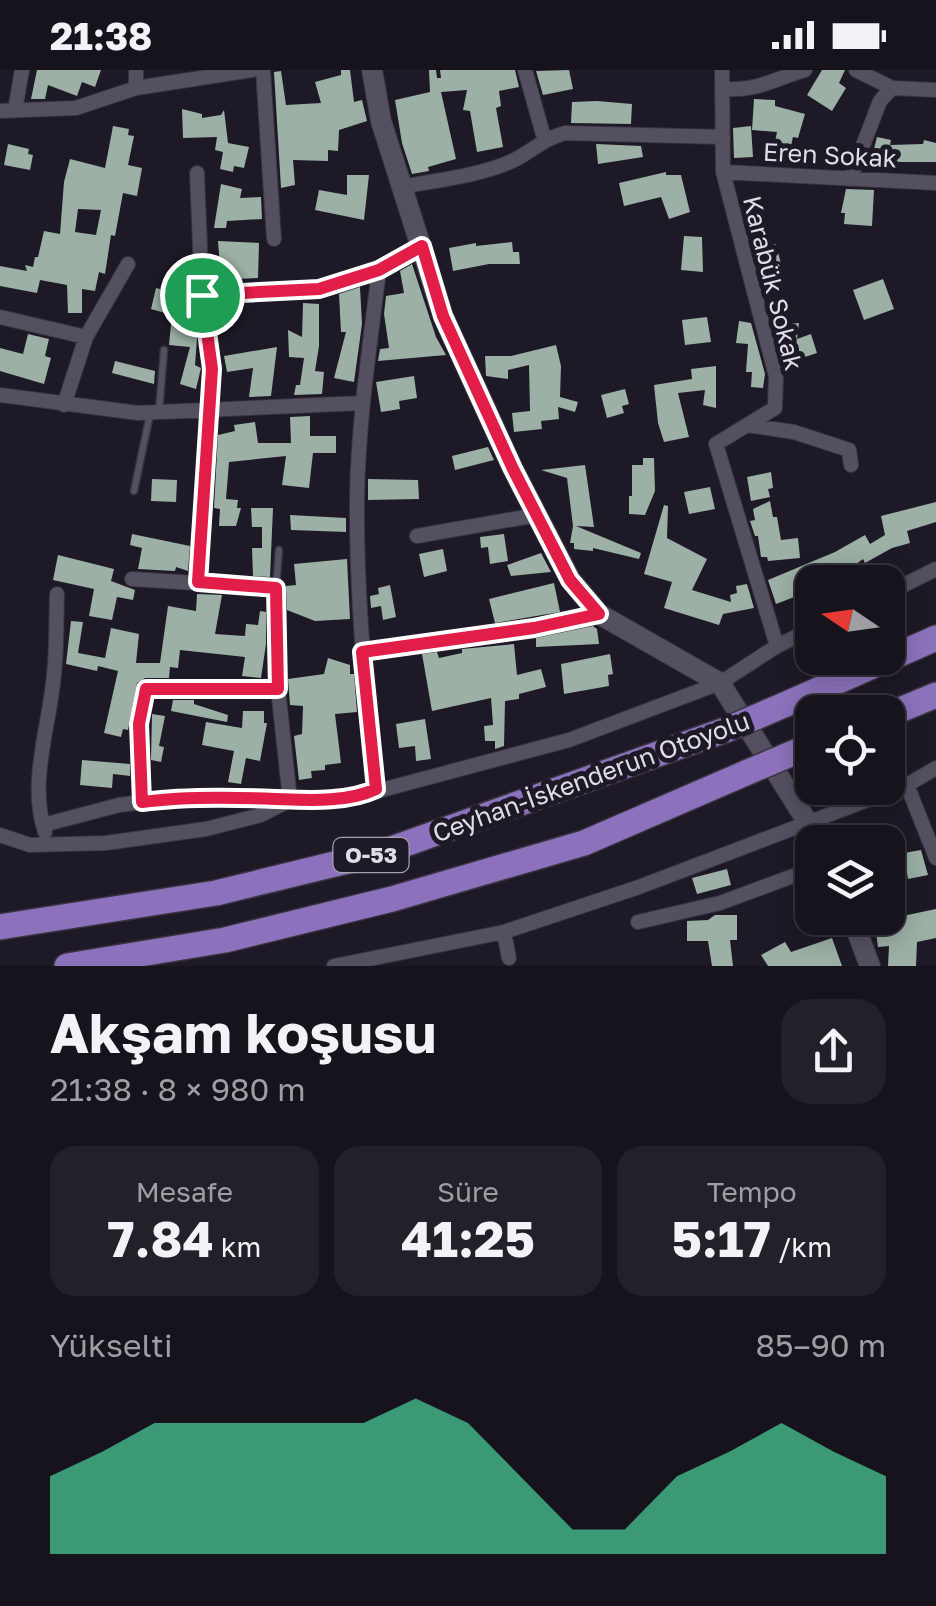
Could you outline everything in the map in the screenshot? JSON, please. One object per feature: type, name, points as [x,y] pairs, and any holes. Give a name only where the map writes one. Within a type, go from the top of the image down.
[{"type":"highway","name":"Ceyhan-İskenderun Otoyolu","points":[[0,927],[216,894],[380,853],[728,728],[936,638]]},
{"type":"highway","points":[[905,707],[936,695]]},
{"type":"highway","name":"Ceyhan-İskenderun Otoyolu","points":[[67,966],[225,940],[392,898],[584,843],[795,752]]},
{"type":"highway","points":[[133,966],[229,946],[392,898]]},
{"type":"street","points":[[22,70],[8,110],[76,108],[136,88],[252,70]]},
{"type":"street","points":[[136,70],[136,88]]},
{"type":"street","points":[[262,70],[274,240]]},
{"type":"street","points":[[372,70],[381,122],[443,316],[570,580],[599,614],[720,682],[812,825]]},
{"type":"street","points":[[525,70],[544,138]]},
{"type":"street","name":"Karabük Sokak","points":[[722,70],[723,172],[776,376],[774,408],[716,444],[777,646]]},
{"type":"street","points":[[722,89],[753,90],[805,70]]},
{"type":"street","points":[[856,70],[892,88],[936,90]]},
{"type":"street","points":[[850,179],[880,101],[892,88]]},
{"type":"street","points":[[402,187],[506,164],[532,151],[544,138],[582,133],[723,137]]},
{"type":"street","name":"Eren Sokak","points":[[723,172],[936,182]]},
{"type":"street","points":[[197,173],[202,295],[212,369],[198,582]]},
{"type":"street","points":[[202,295],[319,289],[379,270],[422,246]]},
{"type":"street","points":[[64,405],[86,337],[128,264]]},
{"type":"street","points":[[376,789],[362,652],[357,496],[363,403],[379,270]]},
{"type":"street","points":[[0,317],[86,337]]},
{"type":"street","points":[[0,395],[154,412],[363,403]]},
{"type":"street","points":[[746,425],[794,432],[850,450],[851,465]]},
{"type":"street","points":[[418,536],[537,515]]},
{"type":"street","points":[[905,584],[936,569]]},
{"type":"street","points":[[132,579],[276,588],[278,689],[290,800]]},
{"type":"street","points":[[50,845],[43,826],[39,783],[54,674],[57,594]]},
{"type":"street","points":[[362,652],[534,628],[599,614]]},
{"type":"street","points":[[43,826],[172,798],[290,800],[363,795],[569,740],[720,682],[795,637]]},
{"type":"street","points":[[142,802],[139,724],[146,689],[278,689]]},
{"type":"street","points":[[334,966],[395,961],[504,932],[640,887],[906,785],[936,768]]},
{"type":"street","points":[[906,785],[936,858]]},
{"type":"street","points":[[0,835],[30,845],[106,844],[206,829],[260,814],[290,800]]},
{"type":"street","points":[[638,922],[720,903],[795,875]]},
{"type":"street","points":[[504,932],[509,958]]},
{"type":"street","points":[[858,935],[870,966]]},
{"type":"lane","points":[[134,491],[154,412],[164,350]]},
{"type":"lane","points":[[276,588],[279,550]]},
{"type":"building","points":[[37,70],[101,70],[95,87],[82,82],[77,96],[48,85],[45,99],[31,99]]},
{"type":"building","points":[[341,70],[350,70],[354,102],[362,100],[367,121],[339,130],[338,151],[328,150],[328,161],[293,160],[295,185],[281,188],[274,72],[281,71],[286,105],[321,103],[315,82],[341,75]]},
{"type":"building","points":[[429,70],[436,70],[437,78],[441,78],[440,70],[515,70],[519,87],[499,91],[501,106],[496,108],[503,147],[477,152],[470,111],[463,110],[467,90],[441,92],[456,159],[412,174],[395,100],[430,92]]},
{"type":"building","points":[[569,70],[573,89],[543,95],[536,71]]},
{"type":"building","points":[[822,70],[845,70],[839,83],[846,88],[832,111],[807,95]]},
{"type":"building","points":[[754,99],[775,100],[775,106],[805,114],[798,138],[793,137],[787,163],[771,160],[777,132],[752,130]]},
{"type":"building","points":[[572,102],[632,104],[631,124],[571,123]]},
{"type":"building","points":[[182,109],[202,114],[202,118],[221,115],[224,110],[228,143],[249,147],[244,168],[234,166],[233,172],[220,169],[223,152],[215,150],[217,137],[183,138]]},
{"type":"building","points":[[113,126],[129,129],[128,135],[134,136],[128,165],[142,168],[137,196],[123,193],[105,274],[99,272],[95,291],[82,289],[82,313],[68,313],[67,285],[40,280],[37,293],[0,286],[0,266],[27,271],[25,265],[33,267],[38,257],[44,231],[60,234],[70,159],[105,168]],"holes":[[[78,209],[101,210],[96,235],[75,232]]]},
{"type":"building","points":[[751,126],[753,157],[734,158],[733,128]]},
{"type":"building","points":[[877,137],[891,140],[890,145],[923,144],[924,140],[936,143],[936,162],[896,162],[872,157]]},
{"type":"building","points":[[8,144],[29,149],[28,154],[33,155],[30,170],[4,165]]},
{"type":"building","points":[[596,144],[641,146],[643,157],[598,164]]},
{"type":"building","points":[[666,172],[681,175],[690,212],[669,219],[661,197],[624,206],[619,183]]},
{"type":"building","points":[[347,175],[369,175],[364,220],[315,210],[319,190],[347,195]]},
{"type":"building","points":[[221,184],[242,189],[240,198],[261,197],[262,219],[227,221],[226,228],[214,228]]},
{"type":"building","points":[[846,189],[874,190],[872,226],[844,224],[845,213],[841,213]]},
{"type":"building","points":[[684,236],[702,237],[703,272],[681,270]]},
{"type":"building","points":[[218,241],[259,243],[258,278],[221,280]]},
{"type":"building","points":[[512,242],[513,252],[519,252],[520,264],[489,264],[453,271],[449,248]]},
{"type":"building","points":[[776,244],[782,268],[760,273],[755,249]]},
{"type":"building","points":[[412,264],[436,337],[446,355],[378,361],[380,349],[389,348],[384,314],[386,296],[404,293],[400,271]]},
{"type":"building","points":[[883,279],[894,309],[864,320],[853,290]]},
{"type":"building","points":[[360,287],[362,324],[354,382],[334,378],[346,332],[341,332],[339,294]]},
{"type":"building","points":[[156,288],[192,297],[197,339],[195,365],[201,368],[196,389],[180,384],[190,347],[169,345],[172,315],[151,309]]},
{"type":"building","points":[[303,303],[319,304],[315,371],[324,372],[322,394],[294,395],[296,385],[300,385],[304,358],[289,357],[288,330],[302,337]]},
{"type":"building","points":[[707,317],[711,342],[685,345],[682,320]]},
{"type":"building","points":[[739,321],[751,323],[765,374],[763,388],[751,387],[752,372],[746,372],[748,344],[736,343]]},
{"type":"building","points":[[799,323],[797,339],[811,334],[817,353],[790,362],[778,325]]},
{"type":"building","points":[[28,334],[49,339],[45,356],[51,358],[44,384],[0,371],[0,348],[23,354]]},
{"type":"building","points":[[556,345],[561,366],[560,397],[578,402],[575,412],[558,407],[559,419],[541,421],[542,429],[514,432],[512,413],[530,411],[529,365],[508,370],[508,379],[486,376],[485,356],[511,356]]},
{"type":"building","points":[[277,347],[271,396],[249,397],[253,368],[227,372],[224,356]]},
{"type":"building","points":[[115,361],[155,371],[154,384],[112,373]]},
{"type":"building","points":[[716,366],[716,408],[703,405],[705,390],[678,393],[689,437],[664,442],[654,385],[692,379],[691,369]]},
{"type":"building","points":[[414,376],[417,398],[399,401],[400,409],[381,412],[376,382]]},
{"type":"building","points":[[625,389],[629,404],[622,406],[624,413],[607,418],[601,395]]},
{"type":"building","points":[[310,416],[310,436],[336,436],[336,453],[313,453],[309,488],[282,485],[286,456],[229,462],[226,499],[238,500],[237,508],[241,508],[236,526],[219,526],[220,509],[214,508],[218,435],[235,431],[234,425],[255,422],[258,443],[291,443],[290,417]]},
{"type":"building","points":[[488,447],[494,460],[455,470],[452,456]]},
{"type":"building","points":[[643,458],[654,458],[655,491],[645,515],[629,514],[632,465],[643,465]]},
{"type":"building","points":[[585,465],[594,527],[576,526],[641,553],[639,559],[593,548],[574,549],[574,543],[570,543],[573,526],[567,478],[541,470]]},
{"type":"building","points":[[771,472],[770,497],[751,501],[747,477]]},
{"type":"building","points":[[152,479],[177,480],[176,502],[151,501]]},
{"type":"building","points":[[368,479],[418,480],[419,499],[368,500]]},
{"type":"building","points":[[710,487],[715,509],[689,514],[684,492]]},
{"type":"building","points":[[770,501],[781,540],[798,538],[800,558],[768,561],[761,557],[758,536],[750,521],[755,520],[753,509]]},
{"type":"building","points":[[936,502],[936,522],[907,531],[910,543],[865,563],[863,559],[855,565],[804,565],[865,535],[870,544],[885,535],[881,516]]},
{"type":"building","points":[[664,505],[668,506],[667,538],[707,559],[692,590],[731,602],[730,595],[737,593],[736,586],[747,584],[754,608],[723,614],[719,625],[664,608],[672,582],[644,574]]},
{"type":"building","points":[[251,508],[273,508],[270,577],[253,576],[252,548],[262,548],[262,527],[252,527]]},
{"type":"building","points":[[290,515],[346,518],[346,532],[291,530]]},
{"type":"building","points":[[132,534],[190,546],[188,571],[176,567],[175,571],[138,569],[142,548],[130,545]]},
{"type":"building","points":[[504,534],[508,561],[490,564],[488,547],[481,548],[480,537]]},
{"type":"building","points":[[443,549],[447,571],[424,577],[419,554]]},
{"type":"building","points":[[541,553],[551,572],[511,576],[507,565]]},
{"type":"building","points":[[58,555],[114,569],[111,581],[135,590],[133,600],[117,597],[112,620],[89,616],[94,589],[53,580]]},
{"type":"building","points":[[347,559],[350,619],[315,621],[287,610],[286,586],[296,585],[294,564]]},
{"type":"building","points":[[795,569],[795,597],[776,604],[768,580]]},
{"type":"building","points":[[554,583],[560,612],[495,623],[489,599]]},
{"type":"building","points":[[390,585],[396,617],[383,620],[381,606],[371,608],[370,596],[379,594],[378,588]]},
{"type":"building","points":[[197,594],[222,595],[215,634],[245,636],[246,624],[258,625],[260,611],[266,612],[261,678],[242,676],[245,657],[180,650],[178,668],[170,667],[169,678],[145,678],[137,683],[128,730],[123,729],[121,737],[104,733],[118,671],[66,664],[71,621],[83,622],[78,653],[105,658],[111,628],[139,634],[136,663],[160,663],[168,606],[196,611]]},
{"type":"building","points":[[593,626],[599,644],[536,647],[536,638]]},
{"type":"building","points":[[514,644],[517,675],[541,669],[546,687],[505,701],[504,746],[495,749],[495,741],[485,741],[484,726],[493,725],[491,698],[432,711],[422,654],[437,652],[439,658],[462,653],[462,649]]},
{"type":"building","points":[[610,654],[613,674],[608,675],[609,686],[564,694],[561,664]]},
{"type":"building","points":[[328,658],[350,665],[357,712],[335,714],[341,763],[325,765],[325,770],[311,771],[312,778],[299,780],[294,736],[302,734],[303,706],[290,705],[288,679],[324,674]]},
{"type":"building","points":[[173,700],[194,700],[194,704],[228,715],[227,722],[171,711]]},
{"type":"building","points":[[243,711],[264,711],[267,723],[260,761],[246,758],[241,784],[228,782],[234,751],[202,745],[206,722],[242,728]]},
{"type":"building","points":[[152,714],[165,716],[159,746],[164,747],[161,762],[151,760]]},
{"type":"building","points":[[425,719],[431,759],[416,761],[415,746],[399,748],[396,724]]},
{"type":"building","points":[[82,760],[130,764],[130,776],[113,774],[112,788],[80,785]]},
{"type":"building","points":[[921,850],[928,875],[908,879],[905,853]]},
{"type":"building","points":[[727,869],[731,885],[697,894],[692,878]]},
{"type":"building","points":[[936,909],[936,938],[917,942],[916,966],[888,966],[889,946],[878,947],[876,935],[905,935],[905,915]]},
{"type":"building","points":[[715,915],[737,915],[737,940],[730,940],[733,966],[712,966],[708,941],[687,941],[687,921],[708,920]]},
{"type":"building","points":[[832,938],[842,966],[768,966],[761,955],[785,942],[791,952]]},
{"type":"route","points":[[422,246],[443,316],[513,469],[570,580],[599,614],[534,628],[362,652],[376,789],[363,795],[290,800],[172,798],[142,802],[139,724],[146,689],[278,689],[276,588],[198,582],[212,410],[212,369],[202,295],[319,289],[379,270],[422,246]]}]
